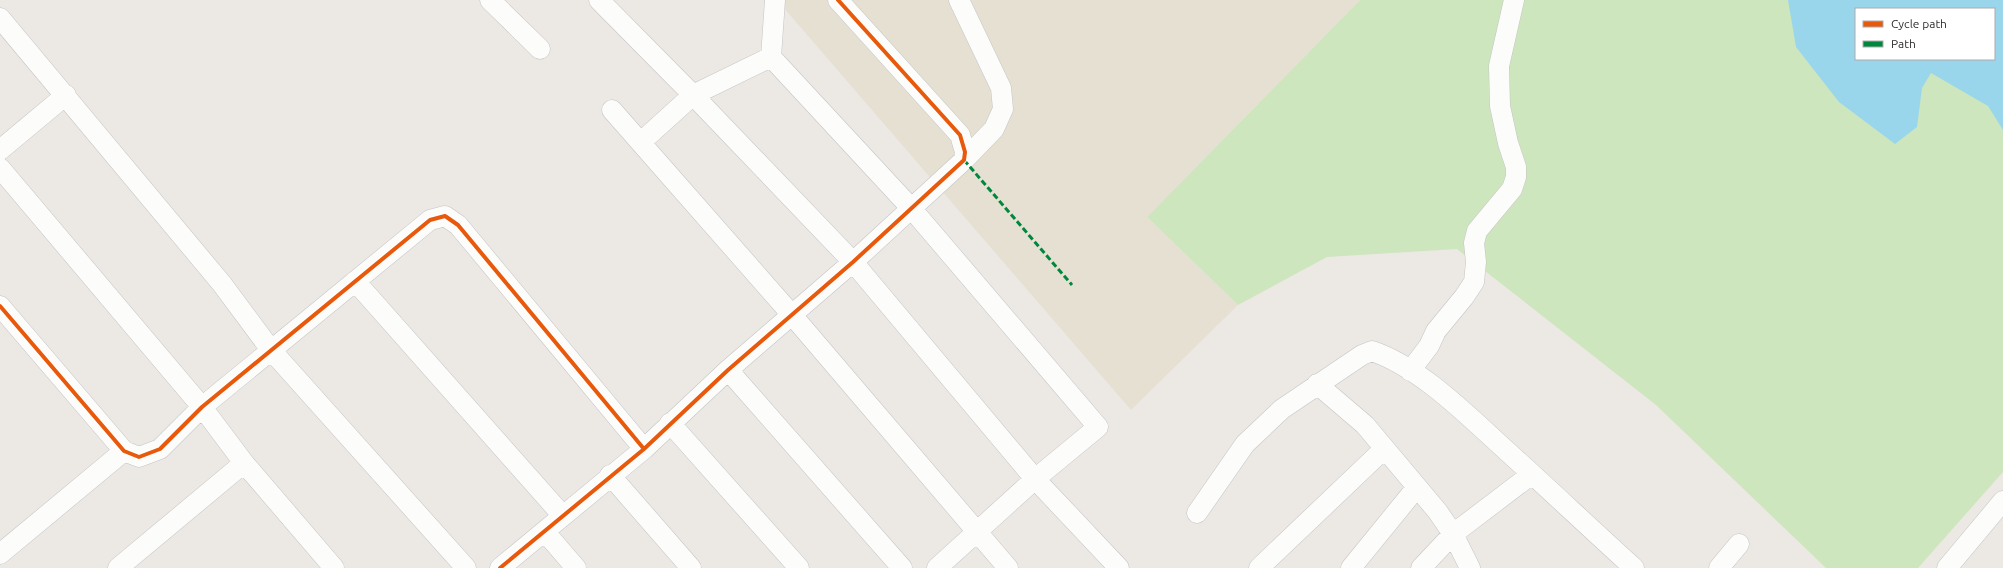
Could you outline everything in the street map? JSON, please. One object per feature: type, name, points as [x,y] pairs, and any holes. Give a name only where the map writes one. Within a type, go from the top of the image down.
[{"type":"street","points":[[490,0],[540,49]]},
{"type":"street","points":[[598,0],[693,95],[853,262],[1035,479],[1119,568]]},
{"type":"street","points":[[775,0],[771,57],[912,208],[1098,427],[1035,479],[937,568]]},
{"type":"street","points":[[838,0],[960,136],[965,152],[964,160]]},
{"type":"street","points":[[500,568],[610,475],[644,449],[728,370],[853,262],[964,160],[994,129],[1003,108],[1001,88],[959,0]]},
{"type":"street","points":[[1410,371],[1429,346],[1436,331],[1464,297],[1474,282],[1476,262],[1474,243],[1477,231],[1512,189],[1516,177],[1516,167],[1508,143],[1500,106],[1500,66],[1514,0]]},
{"type":"street","points":[[0,18],[66,95],[222,284],[270,350],[466,568]]},
{"type":"street","points":[[641,142],[693,95],[771,57]]},
{"type":"street","points":[[0,150],[66,95]]},
{"type":"street","points":[[612,110],[792,315],[1008,568]]},
{"type":"street","points":[[0,168],[202,407],[244,463],[334,568]]},
{"type":"street","points":[[0,306],[124,452],[139,457],[160,449],[202,407],[270,350],[430,220],[445,216],[458,225],[644,449]]},
{"type":"street","points":[[355,281],[563,516]]},
{"type":"street","points":[[1197,513],[1246,444],[1282,409],[1317,384],[1362,355],[1372,351],[1386,356],[1410,371],[1454,403],[1634,568]]},
{"type":"street","points":[[728,370],[902,568]]},
{"type":"street","points":[[1317,384],[1365,426],[1444,519],[1470,568]]},
{"type":"street","points":[[670,423],[799,568]]},
{"type":"street","points":[[1259,568],[1384,449]]},
{"type":"street","points":[[0,554],[124,452]]},
{"type":"street","points":[[118,568],[244,463]]},
{"type":"street","points":[[1421,568],[1453,534],[1532,474]]},
{"type":"street","points":[[610,475],[691,568]]},
{"type":"street","points":[[1351,568],[1417,487]]},
{"type":"street","points":[[1947,568],[2003,501]]},
{"type":"street","points":[[544,532],[576,568]]},
{"type":"street","points":[[1719,568],[1739,544]]},
{"type":"shaded area","points":[[777,0],[1360,0],[1147,217],[1238,305],[1131,410]]},
{"type":"green space","points":[[1360,0],[2003,0],[2003,472],[1918,568],[1826,568],[1656,405],[1457,249],[1327,257],[1238,305],[1147,217]]},
{"type":"water","points":[[1788,0],[2003,0],[2003,130],[1988,106],[1931,73],[1922,88],[1917,127],[1895,144],[1839,102],[1796,47]]},
{"type":"marked path","points":[[964,160],[1072,285]]},
{"type":"cycle path","points":[[500,568],[644,449],[728,370],[853,262],[964,160],[965,152],[960,135],[838,0]]},
{"type":"cycle path","points":[[0,306],[124,451],[139,457],[160,449],[202,407],[430,220],[445,216],[458,225],[644,449]]}]
